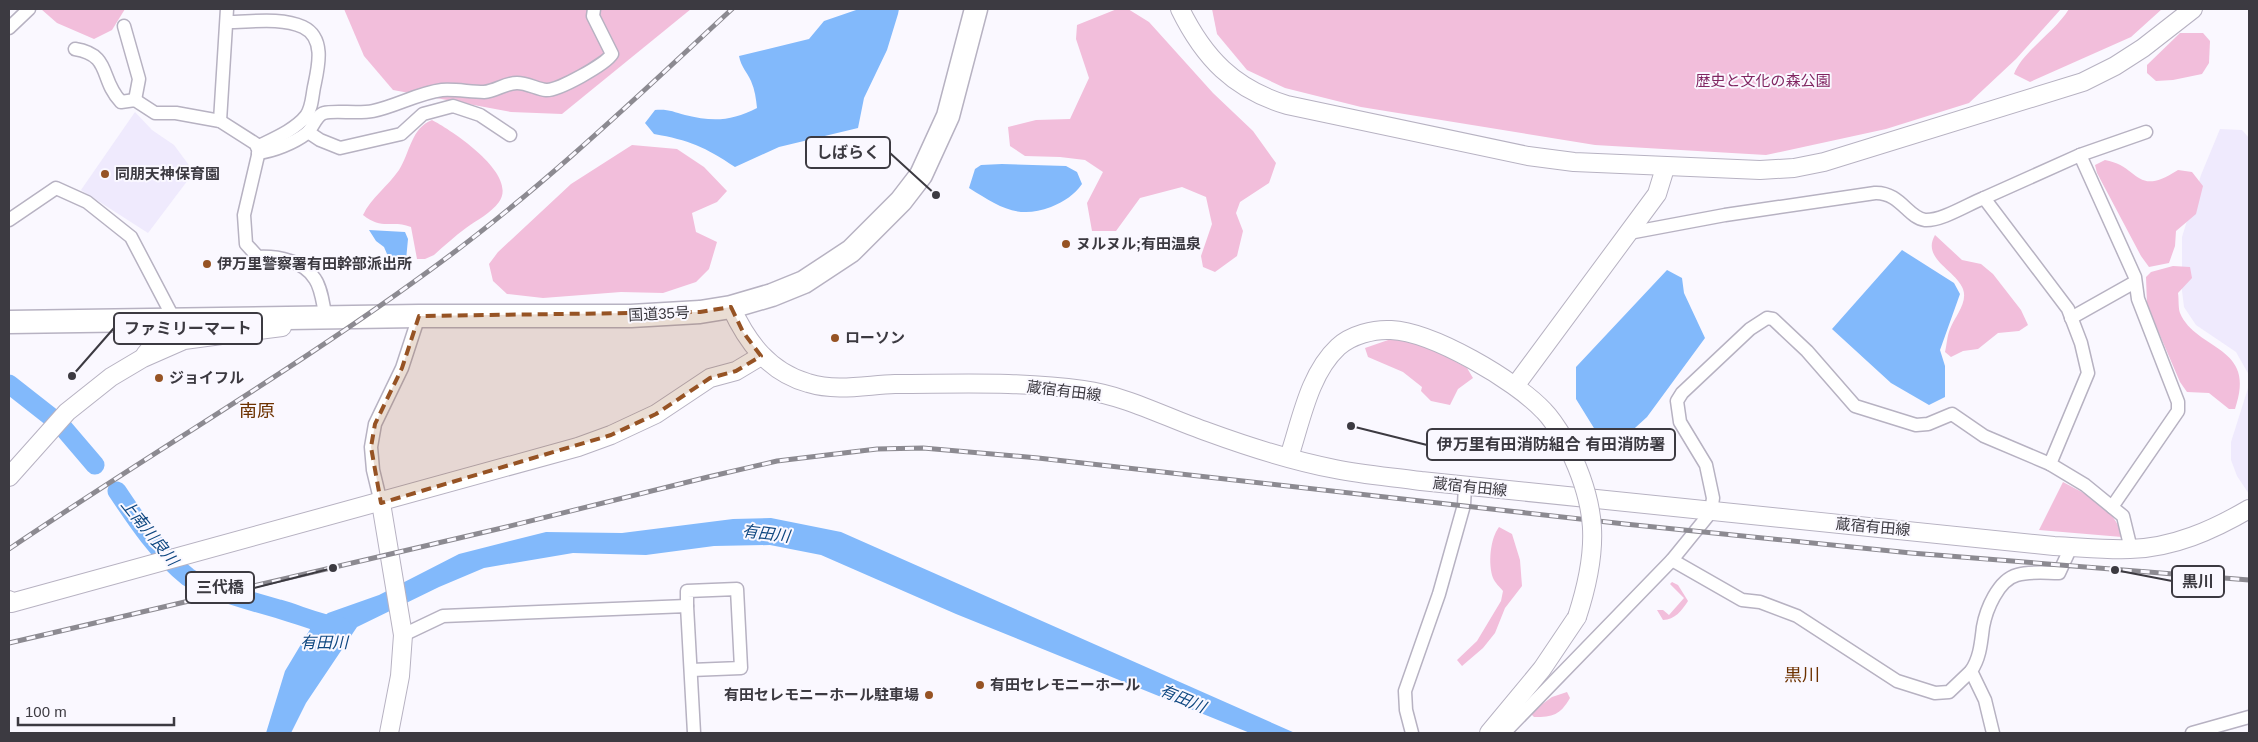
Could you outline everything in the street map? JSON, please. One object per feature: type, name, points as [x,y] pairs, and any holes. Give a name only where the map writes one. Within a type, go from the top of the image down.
[{"type":"highway","name":"国道35号","points":[[9,322],[174,318],[631,316],[700,312],[772,295],[804,282],[851,251],[901,201],[921,175],[948,116],[976,9]]},
{"type":"street","points":[[9,28],[29,9]]},
{"type":"street","points":[[220,121],[227,9]]},
{"type":"street","points":[[258,150],[269,152],[308,132],[318,116],[324,113],[350,114],[373,111],[429,92],[462,90],[483,92],[505,84],[519,83],[548,91],[561,86],[596,68],[609,59],[612,54],[593,16],[594,9]]},
{"type":"street","points":[[1180,9],[1191,31],[1208,55],[1245,88],[1271,100],[1312,111],[1528,156],[1574,162],[1665,168],[1760,170],[1794,168],[1854,153],[2083,82],[2115,66],[2144,48],[2193,9]]},
{"type":"street","points":[[227,22],[286,22],[308,30],[316,40],[318,48],[319,59],[307,114],[258,150]]},
{"type":"street","points":[[124,26],[139,79],[135,100]]},
{"type":"street","points":[[75,49],[86,51],[97,57],[114,95],[121,102],[135,100],[155,113],[176,113],[220,121],[256,144],[258,150],[244,215],[246,244],[258,257],[274,256],[308,269],[316,280],[326,318]]},
{"type":"street","points":[[308,132],[320,140],[340,148],[401,134],[423,114],[453,106],[480,115],[510,135]]},
{"type":"street","points":[[1629,233],[1725,215],[1874,192],[1885,192],[1924,220],[1934,219],[2080,155],[2146,132]]},
{"type":"street","points":[[2080,155],[2136,282],[2138,300],[2178,402],[2178,411],[2112,507]]},
{"type":"street","points":[[1515,386],[1658,194],[1665,168]]},
{"type":"street","points":[[9,220],[56,188],[87,202],[131,237],[174,318],[142,358]]},
{"type":"street","points":[[1984,198],[2048,280],[2071,318],[2081,343],[2088,373],[2050,464]]},
{"type":"street","points":[[2071,318],[2136,282]]},
{"type":"street","name":"蔵宿有田線","points":[[731,306],[743,332],[761,356],[784,374],[809,384],[840,388],[893,384],[1025,385],[1086,390],[1136,403],[1209,432],[1335,469],[1465,486],[1711,512],[2071,546],[2131,549],[2167,544],[2201,534],[2249,509]]},
{"type":"street","points":[[389,733],[400,676],[402,629],[393,568],[371,455],[375,424],[402,368],[419,316]]},
{"type":"street","points":[[9,477],[67,412],[111,377],[142,358],[184,340],[207,335],[280,327],[302,318]]},
{"type":"street","points":[[1504,733],[1672,560],[1711,512],[1713,498],[1706,466],[1680,422],[1677,401],[1682,393],[1750,329],[1767,318],[1773,319],[1806,351],[1855,406],[1916,426],[1928,424],[1952,414],[1984,436],[2050,464],[2085,485],[2123,516],[2131,549]]},
{"type":"street","points":[[1289,457],[1322,365],[1339,346],[1365,333],[1392,330],[1432,340],[1488,369],[1515,386],[1544,410],[1564,439],[1585,484],[1591,510],[1592,562],[1577,617],[1542,669],[1489,733]]},
{"type":"street","points":[[10,602],[381,503],[548,456],[610,435],[656,414],[710,378],[736,371],[761,356]]},
{"type":"street","points":[[1412,733],[1406,710],[1405,691],[1439,594],[1464,505],[1465,486]]},
{"type":"street","points":[[1672,560],[1742,600],[1760,602],[1797,616],[1896,681],[1935,693],[1949,692],[1977,663],[1985,614],[1994,593],[2015,575],[2032,572],[2060,573],[2071,546]]},
{"type":"street","points":[[691,670],[740,668],[737,589],[687,591],[694,733]]},
{"type":"street","points":[[402,629],[443,616],[688,606]]},
{"type":"street","points":[[1971,671],[1985,700],[1993,733]]},
{"type":"street","points":[[2192,733],[2249,717]]},
{"type":"highlighted area","points":[[731,307],[743,332],[761,356],[736,371],[710,378],[656,414],[611,435],[381,503],[371,447],[375,424],[402,368],[419,316],[700,312]]},
{"type":"shaded area","points":[[135,112],[152,130],[174,145],[194,172],[148,233],[81,190]]},
{"type":"shaded area","points":[[2220,129],[2242,130],[2249,138],[2249,375],[2236,352],[2196,325],[2184,307],[2182,291],[2182,237],[2201,175]]},
{"type":"shaded area","points":[[2249,385],[2249,494],[2237,476],[2231,460],[2231,442]]},
{"type":"green space","points":[[41,9],[125,9],[112,30],[94,39],[57,23]]},
{"type":"green space","points":[[344,9],[691,9],[562,114],[511,112],[393,90],[364,56]]},
{"type":"green space","points":[[1117,9],[1128,9],[1149,22],[1213,93],[1253,131],[1276,163],[1269,183],[1240,202],[1236,213],[1243,231],[1237,256],[1215,272],[1203,267],[1201,256],[1212,224],[1206,197],[1182,187],[1140,198],[1116,231],[1092,231],[1087,203],[1103,172],[1085,160],[1025,156],[1010,146],[1008,127],[1036,120],[1070,119],[1089,78],[1076,39],[1077,25]]},
{"type":"green space","name":"歴史と文化の森公園","points":[[1212,9],[2061,9],[2016,59],[1969,103],[1886,129],[1766,155],[1595,145],[1361,107],[1285,88],[1247,70],[1217,34]]},
{"type":"green space","points":[[2069,9],[2162,9],[2131,37],[2030,82],[2014,74],[2024,58],[2056,26]]},
{"type":"green space","points":[[2180,33],[2203,33],[2210,41],[2209,63],[2202,74],[2173,80],[2156,81],[2147,73],[2147,65]]},
{"type":"green space","points":[[432,120],[467,143],[492,166],[500,179],[503,191],[499,202],[488,213],[462,231],[434,255],[425,259],[417,259],[411,227],[398,224],[382,224],[370,220],[363,215],[370,203],[399,170],[415,135],[425,124]]},
{"type":"green space","points":[[632,145],[677,149],[704,167],[727,191],[717,202],[692,213],[696,232],[717,242],[709,269],[696,282],[663,293],[621,292],[543,298],[507,294],[493,281],[489,264],[498,252],[571,184]]},
{"type":"green space","points":[[2105,160],[2116,163],[2145,181],[2164,178],[2178,170],[2192,172],[2203,186],[2196,214],[2176,231],[2175,246],[2169,263],[2149,267],[2141,256],[2097,173],[2095,165]]},
{"type":"green space","points":[[1935,235],[1962,260],[1981,264],[1993,274],[2021,310],[2028,325],[2019,331],[1998,333],[1978,349],[1963,351],[1951,357],[1945,352],[1949,332],[1964,299],[1964,294],[1959,282],[1941,264],[1932,251]]},
{"type":"green space","points":[[2173,266],[2190,267],[2192,278],[2178,293],[2180,313],[2188,325],[2232,361],[2238,372],[2240,388],[2235,409],[2229,409],[2209,393],[2187,392],[2180,382],[2147,305],[2146,277],[2151,272]]},
{"type":"green space","points":[[1394,338],[1409,339],[1444,355],[1467,368],[1473,378],[1458,389],[1450,405],[1431,401],[1421,391],[1422,387],[1403,372],[1368,357],[1365,348]]},
{"type":"green space","points":[[2063,482],[2091,498],[2107,510],[2119,527],[2122,537],[2039,530]]},
{"type":"green space","points":[[1499,527],[1512,534],[1520,560],[1522,586],[1505,608],[1495,633],[1483,648],[1462,666],[1457,660],[1477,641],[1501,601],[1503,591],[1493,578],[1490,559],[1492,545]]},
{"type":"green space","points":[[1672,582],[1678,585],[1688,601],[1675,616],[1663,620],[1657,610],[1663,610],[1669,615],[1684,598],[1670,584]]},
{"type":"green space","points":[[1567,692],[1570,698],[1563,708],[1555,714],[1534,717],[1530,713],[1552,697]]},
{"type":"water","points":[[859,9],[899,9],[887,50],[864,98],[858,128],[779,147],[735,167],[696,145],[654,134],[645,123],[655,110],[667,110],[705,119],[722,119],[739,116],[757,108],[752,84],[739,56],[809,39],[824,21]]},
{"type":"water","points":[[981,165],[1066,166],[1077,172],[1082,184],[1069,197],[1051,207],[1028,212],[1008,209],[969,188],[975,169]]},
{"type":"water","points":[[369,230],[405,232],[408,239],[406,260],[401,265],[390,261],[384,247],[376,241]]},
{"type":"water","points":[[1902,250],[1954,283],[1960,294],[1940,350],[1945,366],[1945,397],[1929,405],[1891,383],[1832,329]]},
{"type":"water","points":[[1667,270],[1682,278],[1684,293],[1705,338],[1647,417],[1614,447],[1605,446],[1576,399],[1576,367]]},
{"type":"water","name":"有田川","points":[[771,518],[841,532],[1295,733],[1250,733],[956,614],[821,555],[770,545],[714,546],[646,555],[573,553],[484,568],[439,587],[357,627],[306,703],[291,733],[266,733],[285,671],[312,626],[328,613],[379,595],[459,554],[546,532],[622,533],[733,519]]},
{"type":"waterway","name":"上南川良川","points":[[9,384],[60,424],[95,465]]},
{"type":"waterway","name":"上南川良川","points":[[117,491],[158,548],[177,568],[196,582],[317,622],[341,627]]},
{"type":"railway","points":[[9,549],[335,337],[441,262],[517,203],[554,171],[732,9]]},
{"type":"railway","points":[[9,643],[502,528],[777,461],[877,449],[923,448],[1038,458],[1625,524],[1911,553],[2249,580]]},
{"type":"place","name":"同朋天神保育園","points":[[105,174]]},
{"type":"place","name":"しばらく","points":[[936,195]]},
{"type":"place","name":"ヌルヌル;有田温泉","points":[[1066,244]]},
{"type":"place","name":"伊万里警察署有田幹部派出所","points":[[207,264]]},
{"type":"place","name":"ローソン","points":[[835,338]]},
{"type":"place","name":"ファミリーマート","points":[[72,376]]},
{"type":"place","name":"ジョイフル","points":[[159,378]]},
{"type":"place","name":"伊万里有田消防組合 有田消防署","points":[[1351,426]]},
{"type":"place","name":"三代橋","points":[[333,568]]},
{"type":"place","name":"黒川","points":[[2115,570]]},
{"type":"place","name":"有田セレモニーホール","points":[[980,685]]},
{"type":"place","name":"有田セレモニーホール駐車場","points":[[929,695]]},
{"type":"district","name":"南原","points":[[257,411]]},
{"type":"district","name":"黒川","points":[[1802,675]]}]
